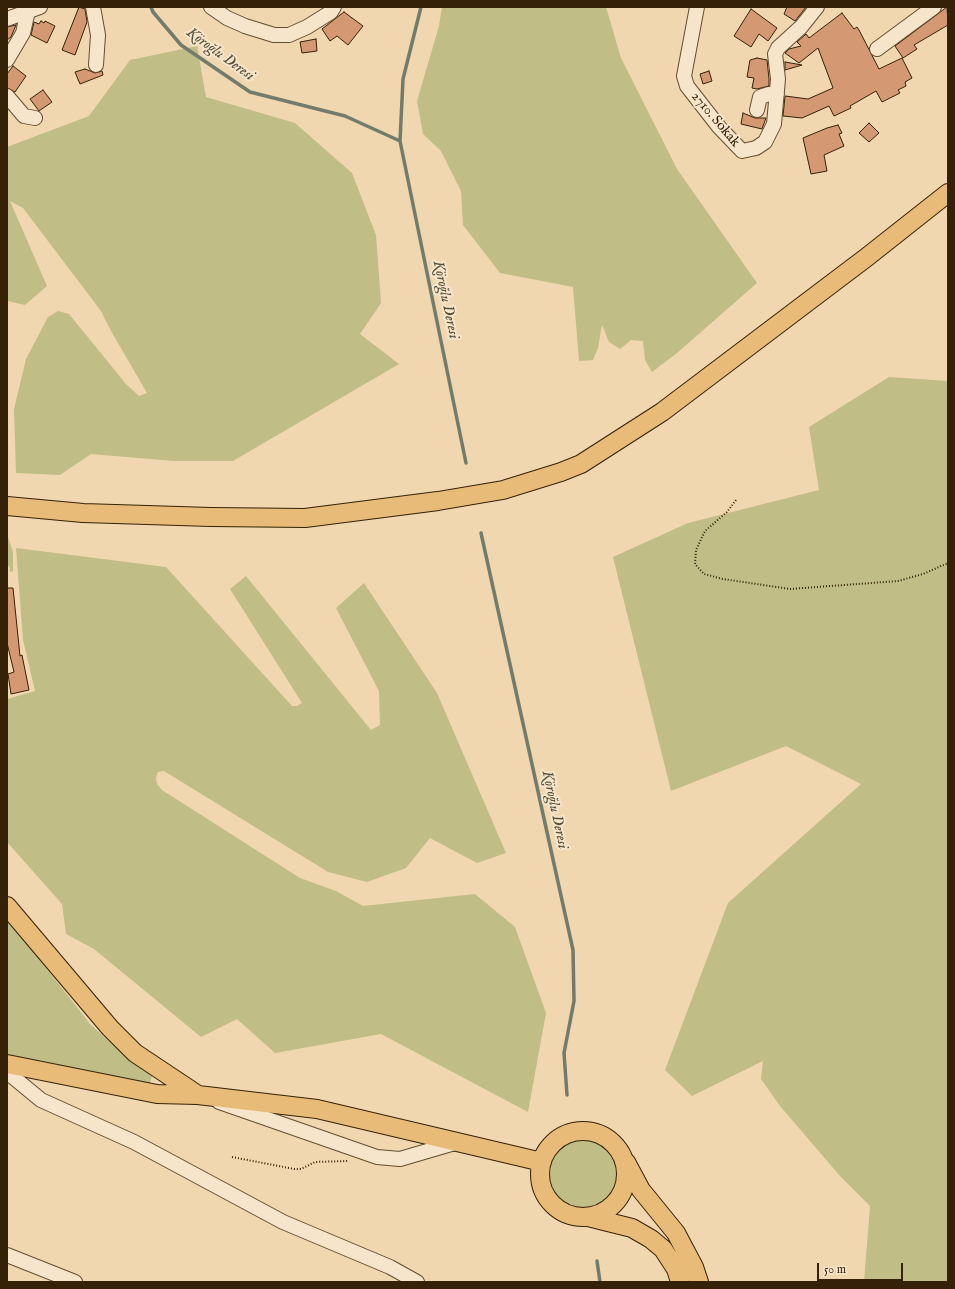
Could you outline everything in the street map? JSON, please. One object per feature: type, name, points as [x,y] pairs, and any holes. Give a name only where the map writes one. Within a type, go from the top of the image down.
[{"type":"main road","points":[[13,507],[90,514],[306,518],[438,502],[503,490],[561,472],[581,464],[662,412],[867,257],[948,193]]},
{"type":"main road","points":[[7,906],[110,1028],[135,1053],[198,1095]]},
{"type":"main road","points":[[7,1064],[157,1094],[198,1095],[317,1109],[542,1162]]},
{"type":"main road","points":[[680,1282],[676,1269],[663,1249],[651,1239],[632,1228],[587,1217],[573,1216],[560,1211],[550,1202],[542,1189],[540,1176],[542,1162],[547,1149],[557,1139],[570,1133],[584,1131],[598,1134],[610,1141],[620,1152],[641,1190],[676,1233],[694,1268],[699,1282]]},
{"type":"main road","points":[[587,1217],[600,1214],[613,1206],[621,1194],[626,1180],[626,1173],[620,1152]]},
{"type":"street","points":[[93,7],[98,35],[96,65]]},
{"type":"street","points":[[211,7],[227,18],[245,26],[274,35],[289,35],[307,28],[331,12],[334,7]]},
{"type":"street","name":"2710. Sokak","points":[[697,7],[684,76],[687,86],[719,127],[742,151],[756,148],[765,142],[774,124],[778,79],[775,54],[778,48],[801,27],[817,7]]},
{"type":"street","points":[[877,49],[934,7]]},
{"type":"street","points":[[7,20],[34,9]]},
{"type":"street","points":[[7,60],[23,33],[34,9]]},
{"type":"street","points":[[758,110],[760,97],[769,94],[777,94]]},
{"type":"street","points":[[7,96],[24,116],[35,118]]},
{"type":"street","points":[[7,1072],[41,1100],[134,1142],[283,1222],[390,1267],[417,1282]]},
{"type":"street","points":[[198,1095],[377,1157],[400,1159],[459,1142]]},
{"type":"street","points":[[7,1255],[69,1281]]},
{"type":"path","points":[[736,500],[727,512],[705,531],[696,550],[696,564],[704,574],[723,579],[790,589],[898,581],[923,574],[948,563]]},
{"type":"path","points":[[232,1157],[294,1169],[302,1169],[315,1162],[348,1161]]},
{"type":"shaded area","points":[[442,7],[606,7],[621,58],[677,169],[757,283],[677,353],[652,372],[645,360],[643,341],[631,340],[620,349],[609,342],[602,325],[598,348],[593,360],[579,361],[573,287],[500,273],[463,225],[461,191],[441,151],[423,134],[417,101],[439,26]]},
{"type":"shaded area","points":[[197,46],[206,97],[295,123],[352,173],[376,235],[381,303],[360,334],[399,364],[233,461],[174,461],[91,454],[60,475],[16,473],[14,409],[26,359],[48,317],[58,311],[69,314],[126,384],[139,396],[147,393],[101,311],[23,208],[10,201],[47,286],[25,305],[7,301],[7,147],[89,116],[130,60]]},
{"type":"shaded area","points":[[889,377],[948,381],[948,1282],[864,1282],[870,1206],[840,1176],[780,1106],[761,1079],[763,1061],[692,1096],[665,1070],[728,903],[861,784],[786,746],[671,791],[613,557],[688,523],[819,490],[809,427]]},
{"type":"shaded area","points":[[7,534],[13,552],[13,571],[10,572],[10,568],[7,564]]},
{"type":"shaded area","points":[[16,548],[166,567],[292,706],[297,706],[302,703],[230,589],[246,576],[371,730],[380,725],[379,691],[336,608],[364,583],[437,693],[506,853],[477,863],[430,838],[406,868],[367,882],[328,872],[164,771],[158,772],[156,778],[157,784],[162,790],[300,878],[336,891],[363,906],[475,894],[515,927],[546,1013],[528,1112],[381,1034],[275,1053],[237,1019],[201,1037],[94,949],[66,934],[62,904],[7,842],[7,699],[35,691],[23,640]]},
{"type":"shaded area","points":[[7,918],[90,1024],[124,1055],[152,1076],[150,1083],[7,1056]]},
{"type":"shaded area","points":[[583,1138],[596,1141],[608,1148],[615,1160],[618,1173],[615,1186],[608,1198],[596,1205],[583,1208],[570,1205],[558,1198],[551,1186],[548,1173],[551,1160],[558,1148],[570,1141]]},
{"type":"building","points":[[79,7],[85,9],[87,22],[75,55],[62,50]]},
{"type":"building","points":[[787,7],[806,7],[795,21],[784,14]]},
{"type":"building","points":[[947,7],[948,25],[914,45],[917,49],[903,58],[895,46]]},
{"type":"building","points":[[751,9],[777,28],[768,41],[759,34],[751,47],[734,36]]},
{"type":"building","points":[[344,12],[363,26],[348,45],[337,36],[330,41],[322,29]]},
{"type":"building","points":[[842,13],[854,29],[857,27],[859,30],[879,69],[902,58],[912,78],[905,82],[906,86],[898,90],[900,93],[882,102],[876,91],[850,106],[851,108],[834,116],[829,106],[802,118],[783,116],[785,96],[808,99],[833,88],[818,48],[799,63],[785,53],[789,49],[801,46],[797,42],[806,34],[809,38]]},
{"type":"building","points":[[41,21],[44,23],[45,21],[55,26],[47,43],[31,35],[34,22],[39,24]]},
{"type":"building","points":[[16,25],[11,37],[7,40],[7,27]]},
{"type":"building","points":[[316,39],[317,51],[302,53],[300,42]]},
{"type":"building","points":[[757,58],[767,60],[769,86],[757,89],[752,88],[754,78],[747,77],[750,60]]},
{"type":"building","points":[[785,62],[802,65],[785,70]]},
{"type":"building","points":[[13,66],[26,76],[15,92],[7,88],[7,74]]},
{"type":"building","points":[[85,69],[95,73],[102,71],[103,75],[80,84],[75,72]]},
{"type":"building","points":[[709,71],[712,81],[703,84],[700,74]]},
{"type":"building","points":[[43,90],[52,102],[39,111],[30,99]]},
{"type":"building","points":[[743,113],[755,118],[766,118],[762,129],[741,124]]},
{"type":"building","points":[[869,123],[879,133],[869,142],[859,133]]},
{"type":"building","points":[[838,125],[842,133],[839,134],[844,146],[824,155],[827,171],[811,174],[803,138]]},
{"type":"building","points":[[7,588],[13,588],[20,656],[22,655],[29,690],[11,694],[8,674],[14,672],[7,643]]},
{"type":"waterway","name":"Köroğlu Deresi","points":[[151,7],[153,12],[181,45],[250,92],[345,116],[400,141]]},
{"type":"waterway","name":"Köroğlu Deresi","points":[[421,7],[403,79],[400,141],[466,463]]},
{"type":"waterway","name":"Köroğlu Deresi","points":[[481,533],[573,950],[574,1001],[564,1053],[567,1095]]},
{"type":"waterway","name":"Köroğlu Deresi","points":[[597,1261],[600,1282]]}]
